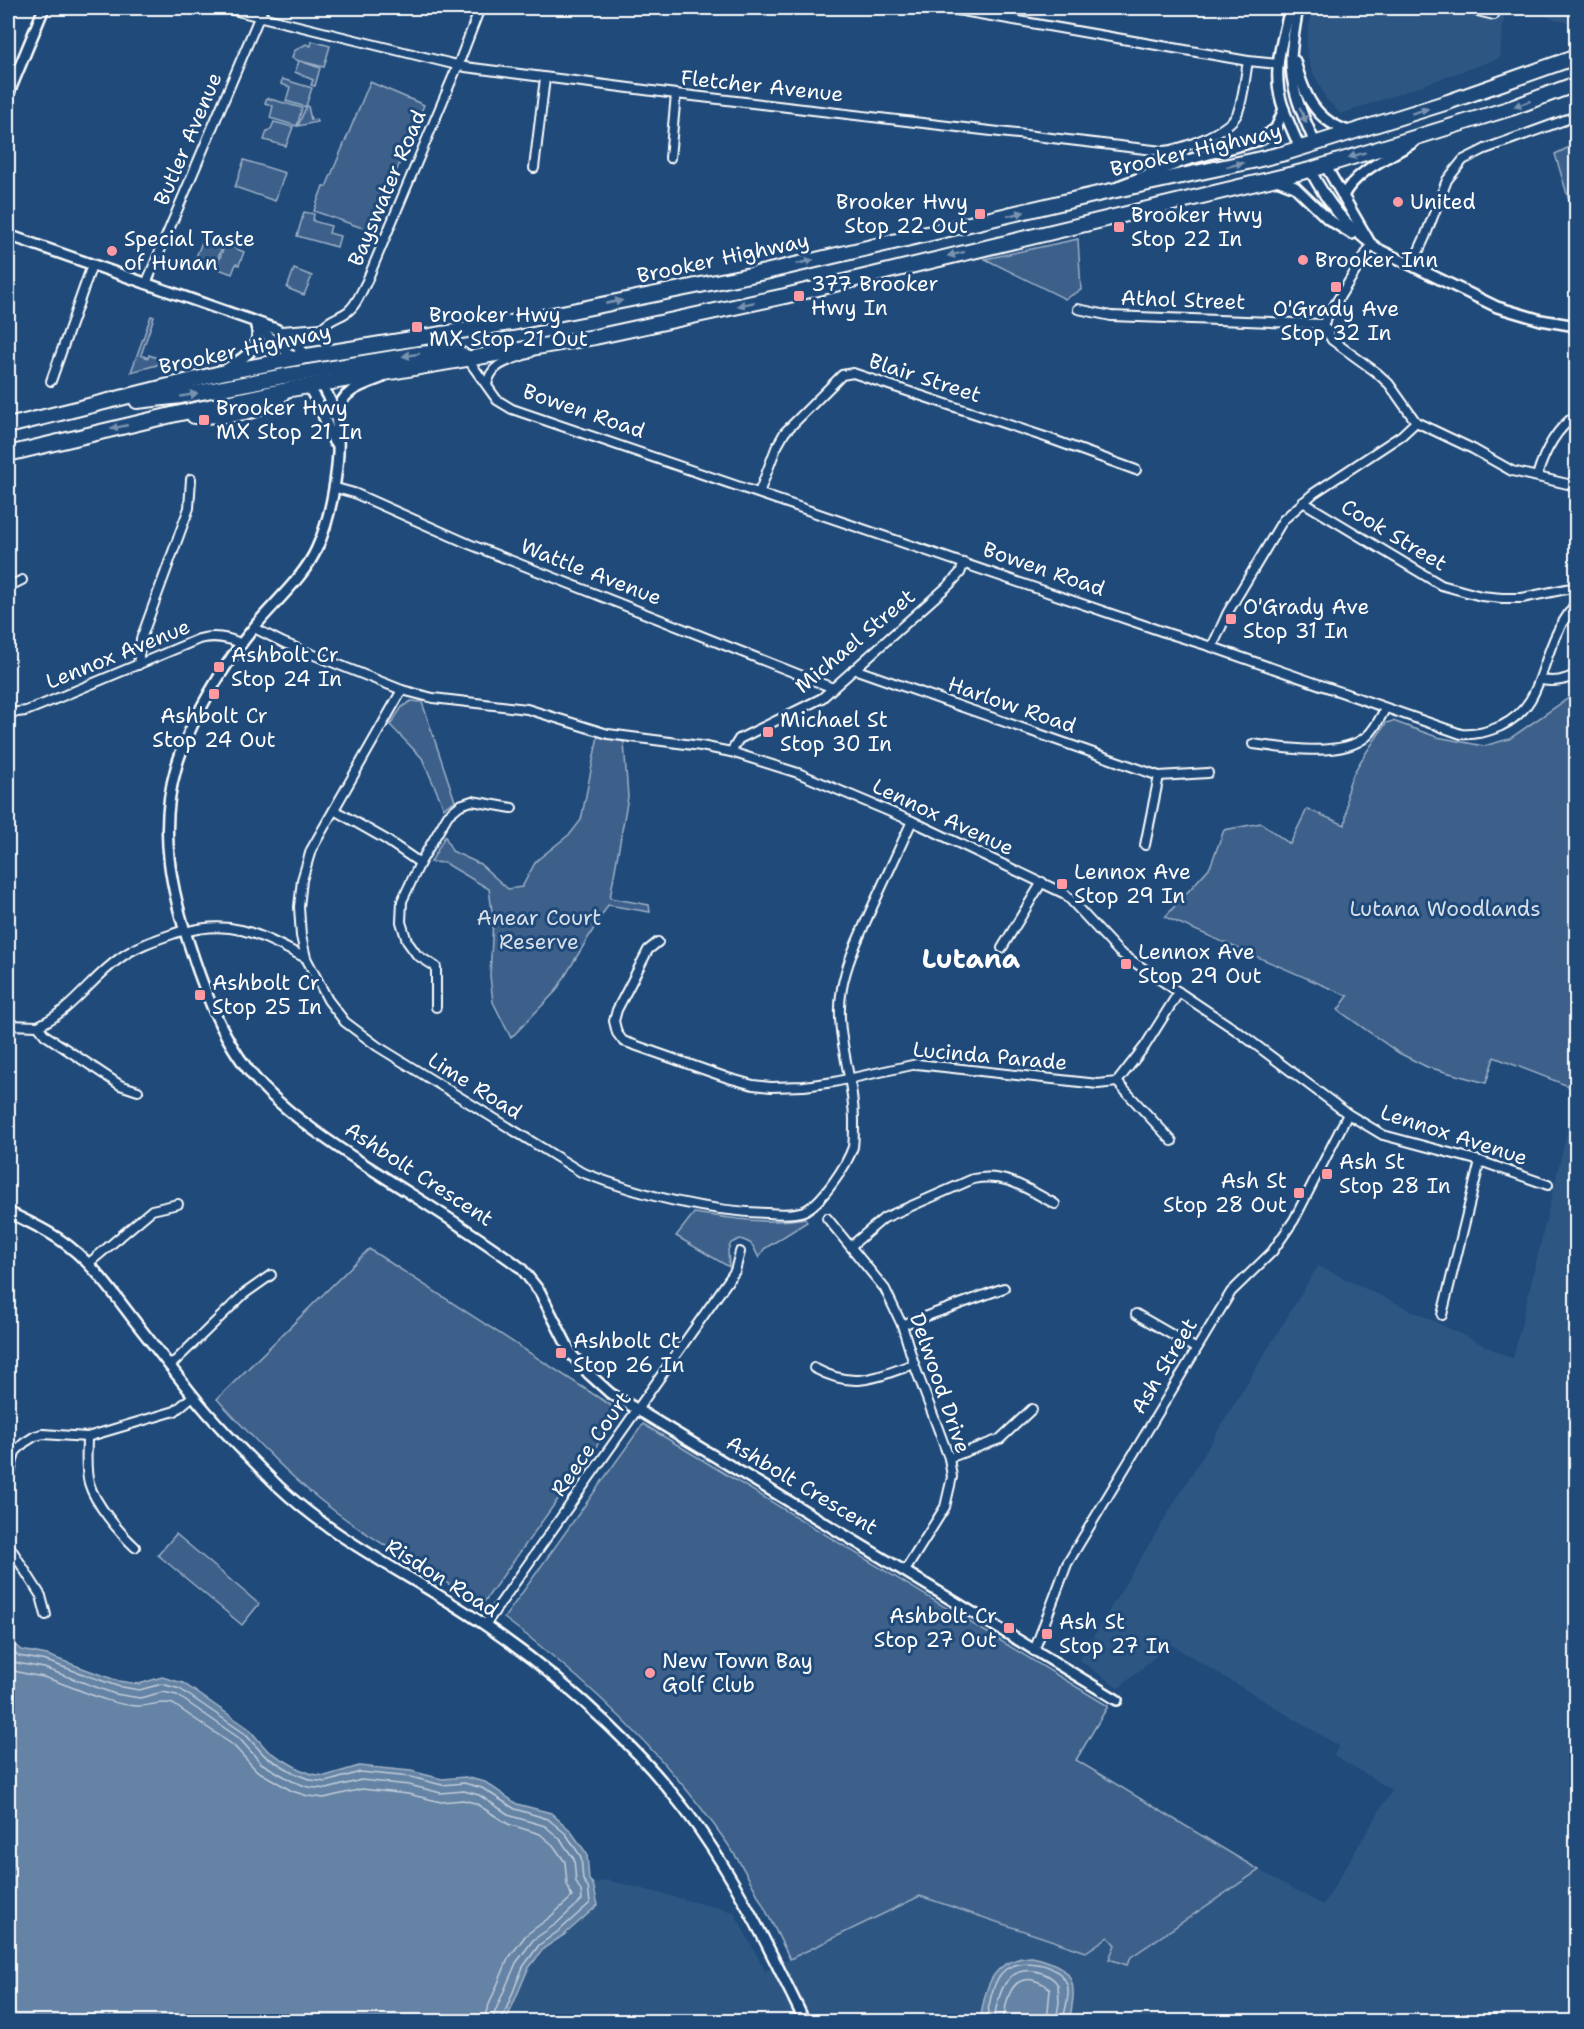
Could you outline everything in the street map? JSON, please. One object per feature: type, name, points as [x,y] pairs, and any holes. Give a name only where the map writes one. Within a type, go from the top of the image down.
[{"type":"highway","name":"Brooker Highway","points":[[8,426],[221,373],[517,322],[765,272],[1102,193],[1214,170],[1352,132],[1448,102],[1576,57]]},
{"type":"highway","points":[[89,406],[181,396],[301,374],[316,381],[406,368],[558,343],[786,296],[1310,170],[1511,108],[1576,84]]},
{"type":"highway","points":[[1315,143],[1325,165]]},
{"type":"highway","points":[[1300,148],[1310,170]]},
{"type":"highway","points":[[8,454],[162,417],[230,415],[254,410],[291,389],[316,381],[438,352],[456,351],[467,358]]},
{"type":"highway","points":[[300,358],[301,374]]},
{"type":"highway","points":[[300,358],[316,381]]},
{"type":"street","points":[[8,95],[44,8]]},
{"type":"street","name":"Fletcher Avenue","points":[[225,8],[458,65],[676,94],[1170,151],[1190,145],[1234,119],[1239,112],[1248,61]]},
{"type":"street","name":"Butler Avenue","points":[[146,284],[263,8]]},
{"type":"street","name":"Bayswater Road","points":[[281,331],[322,328],[330,320],[345,314],[354,305],[366,283],[480,8]]},
{"type":"street","points":[[945,8],[1248,61],[1278,64]]},
{"type":"street","points":[[1290,8],[1278,64],[1278,81],[1284,109],[1300,148]]},
{"type":"street","points":[[1298,8],[1293,44],[1292,80],[1298,104],[1315,143]]},
{"type":"street","points":[[1465,8],[1494,15]]},
{"type":"street","points":[[1293,44],[1295,63],[1304,90],[1314,107],[1330,124],[1352,132]]},
{"type":"street","points":[[534,168],[545,78]]},
{"type":"street","points":[[670,158],[676,94]]},
{"type":"street","points":[[1102,193],[1161,168],[1260,140],[1276,128],[1284,109]]},
{"type":"street","points":[[1409,265],[1415,259],[1425,237],[1447,180],[1463,160],[1485,149],[1576,116]]},
{"type":"street","points":[[1343,196],[1350,184],[1360,176],[1428,133]]},
{"type":"street","points":[[1325,165],[1368,242]]},
{"type":"street","points":[[1310,170],[1337,213],[1368,242]]},
{"type":"street","points":[[1271,179],[1295,187],[1328,219],[1409,265],[1497,307],[1541,320],[1576,326]]},
{"type":"street","points":[[8,235],[281,331],[300,358]]},
{"type":"street","points":[[1368,242],[1323,324],[1332,340],[1389,384],[1416,422],[1473,449],[1512,471],[1576,486]]},
{"type":"street","points":[[51,381],[92,265]]},
{"type":"street","name":"Athol Street","points":[[1078,309],[1111,316],[1323,324]]},
{"type":"street","points":[[246,319],[284,349],[300,358]]},
{"type":"street","points":[[221,373],[251,351],[257,340],[256,326]]},
{"type":"street","name":"Bowen Road","points":[[487,386],[489,375],[496,366],[558,343]]},
{"type":"street","name":"Bowen Road","points":[[467,358],[496,400],[512,409],[1461,734],[1479,734],[1512,721],[1529,704],[1541,680],[1547,656],[1557,632],[1576,602]]},
{"type":"street","points":[[337,425],[339,403],[345,395],[406,368]]},
{"type":"street","name":"Blair Street","points":[[759,493],[767,467],[785,432],[842,375],[853,373],[1136,470]]},
{"type":"street","name":"Ashbolt Crescent","points":[[316,381],[333,406],[337,425],[336,488],[318,548],[308,564],[254,628],[213,688],[191,729],[176,766],[169,795],[166,828],[169,867],[184,931],[205,991],[220,1024],[251,1072],[268,1093],[306,1124],[521,1268],[540,1292],[572,1356],[610,1393],[1117,1700]]},
{"type":"street","name":"Ashbolt Crescent","points":[[316,381],[337,450]]},
{"type":"street","points":[[1538,476],[1543,458],[1552,440],[1576,415]]},
{"type":"street","points":[[1212,647],[1225,617],[1283,520],[1303,502],[1402,435],[1416,422]]},
{"type":"street","points":[[138,665],[141,639],[189,507],[191,479]]},
{"type":"street","name":"Wattle Avenue","points":[[336,488],[354,493],[469,544],[833,688]]},
{"type":"street","name":"Cook Street","points":[[1303,502],[1441,585],[1482,596],[1503,598],[1522,598],[1576,587]]},
{"type":"street","name":"Michael Street","points":[[731,752],[739,738],[808,706],[833,688],[950,584],[960,573],[964,563]]},
{"type":"street","points":[[8,587],[22,580]]},
{"type":"street","name":"Lennox Avenue","points":[[254,628],[284,643],[402,690],[433,698],[526,709],[608,734],[731,752],[798,773],[912,820],[1065,894],[1119,952],[1239,1033],[1348,1114],[1383,1135],[1480,1161],[1548,1185]]},
{"type":"street","name":"Lennox Avenue","points":[[8,713],[26,711],[208,637],[229,639],[242,644]]},
{"type":"street","name":"Harlow Road","points":[[854,669],[1159,776],[1208,774]]},
{"type":"street","points":[[1541,680],[1555,682],[1566,680],[1576,674]]},
{"type":"street","name":"Lime Road","points":[[402,690],[311,850],[302,880],[299,907],[306,958],[328,1000],[345,1022],[377,1046],[581,1172],[601,1180],[703,1207],[781,1214],[803,1211],[813,1204],[833,1182],[853,1146],[855,1122],[839,1019],[844,979],[849,958],[912,820]]},
{"type":"street","points":[[1252,744],[1287,749],[1341,748],[1357,744],[1371,733],[1385,709]]},
{"type":"street","points":[[1145,845],[1159,776]]},
{"type":"street","points":[[436,1006],[436,967],[417,954],[407,941],[401,922],[402,902],[420,863],[447,815],[460,805],[472,801],[512,808]]},
{"type":"street","points":[[334,810],[385,839],[420,863]]},
{"type":"street","points":[[1002,948],[1042,882]]},
{"type":"street","points":[[8,1025],[38,1026],[54,1019],[73,1004],[120,958],[148,942],[184,931],[221,927],[245,930],[306,958]]},
{"type":"street","name":"Lucinda Parade","points":[[658,942],[648,950],[617,1010],[614,1022],[617,1033],[623,1041],[676,1061],[753,1085],[804,1086],[917,1064],[1098,1084],[1117,1082]]},
{"type":"street","points":[[1172,1141],[1117,1082],[1145,1046],[1179,992]]},
{"type":"street","points":[[38,1026],[45,1035],[120,1085],[138,1091]]},
{"type":"street","name":"Ash Street","points":[[1034,1651],[1067,1564],[1231,1292],[1272,1252],[1294,1220],[1348,1114]]},
{"type":"street","points":[[1442,1315],[1480,1161]]},
{"type":"street","points":[[851,1246],[872,1226],[894,1213],[985,1176],[1006,1179],[1055,1204]]},
{"type":"street","points":[[89,1263],[152,1210],[178,1204]]},
{"type":"street","name":"Risdon Road","points":[[8,1212],[58,1238],[89,1263],[193,1396],[283,1491],[358,1547],[485,1624],[597,1714],[646,1764],[711,1845],[756,1923],[805,2022]]},
{"type":"street","name":"Delwood Drive","points":[[827,1218],[885,1289],[903,1325],[914,1364],[949,1458],[952,1477],[945,1507],[905,1571]]},
{"type":"street","name":"Reece Court","points":[[485,1624],[735,1271],[741,1252]]},
{"type":"street","points":[[170,1366],[244,1294],[271,1275]]},
{"type":"street","points":[[903,1325],[1004,1288]]},
{"type":"street","points":[[1136,1314],[1196,1348]]},
{"type":"street","points":[[814,1368],[843,1380],[864,1381],[914,1364]]},
{"type":"street","points":[[8,1481],[15,1452],[31,1438],[43,1434],[87,1437],[175,1411],[193,1396]]},
{"type":"street","points":[[949,1458],[1000,1439],[1032,1408]]},
{"type":"street","points":[[87,1437],[87,1474],[92,1492],[118,1531],[135,1547]]},
{"type":"street","points":[[8,1544],[40,1596],[46,1615]]},
{"type":"shaded area","points":[[1312,8],[1505,8],[1500,58],[1341,114],[1326,99],[1310,66],[1306,46]]},
{"type":"shaded area","points":[[1537,8],[1576,8],[1576,25],[1536,14]]},
{"type":"shaded area","points":[[1576,1094],[1576,2021],[506,2022],[528,1969],[544,1948],[564,1935],[597,1905],[593,1884],[607,1880],[734,1912],[765,1971],[920,1896],[1086,1952],[1108,1937],[1127,1965],[1131,1957],[1259,1870],[1323,1905],[1392,1790],[1334,1755],[1339,1746],[1170,1644],[1119,1688],[1079,1660],[1318,1266],[1513,1359]]},
{"type":"green space","points":[[312,41],[330,46],[324,67],[300,61],[320,68],[315,86],[311,85],[313,80],[295,72],[299,61],[292,58],[294,51],[306,44],[311,46]]},
{"type":"green space","points":[[282,79],[312,88],[306,106],[308,106],[311,120],[316,119],[317,122],[298,126],[306,107],[286,101],[290,87],[281,84]]},
{"type":"green space","points":[[370,82],[424,105],[380,210],[382,211],[374,232],[314,211]]},
{"type":"green space","points":[[267,98],[302,108],[297,126],[270,118],[273,106],[265,103]]},
{"type":"green space","points":[[274,122],[293,127],[286,146],[264,140]]},
{"type":"green space","points":[[1576,144],[1576,224],[1555,154]]},
{"type":"green space","points":[[244,160],[285,173],[275,201],[235,187]]},
{"type":"green space","points":[[304,212],[314,214],[313,221],[331,226],[329,233],[340,236],[337,247],[297,236]]},
{"type":"green space","points":[[204,237],[223,245],[217,260],[212,258],[208,268],[194,262]]},
{"type":"green space","points":[[1078,239],[1081,290],[1065,299],[985,259]]},
{"type":"green space","points":[[225,244],[244,252],[239,265],[236,264],[232,274],[216,268]]},
{"type":"green space","points":[[294,269],[312,276],[304,295],[287,288]]},
{"type":"green space","points":[[151,316],[154,317],[141,355],[160,359],[157,365],[131,372]]},
{"type":"green space","name":"Lutana Woodlands","points":[[1576,693],[1576,1089],[1494,1057],[1486,1083],[1427,1067],[1399,1053],[1338,1010],[1348,996],[1165,917],[1210,867],[1224,830],[1261,823],[1290,844],[1307,809],[1345,825],[1347,793],[1352,777],[1386,723],[1393,721],[1437,737],[1484,746],[1509,739]]},
{"type":"green space","points":[[411,701],[422,702],[455,801],[444,808],[422,758],[390,725],[402,707]]},
{"type":"green space","name":"Anear Court Reserve","points":[[598,736],[624,742],[628,797],[610,898],[649,905],[650,912],[608,905],[556,991],[511,1038],[493,1002],[490,976],[493,919],[489,889],[445,863],[431,862],[445,836],[452,851],[480,864],[508,889],[522,887],[536,861],[571,833],[581,820]]},
{"type":"green space","points":[[694,1213],[763,1221],[805,1218],[807,1222],[764,1249],[759,1258],[749,1242],[740,1239],[731,1243],[728,1250],[729,1267],[676,1236]]},
{"type":"green space","points":[[369,1249],[621,1412],[484,1602],[480,1603],[413,1563],[328,1506],[261,1446],[217,1399]]},
{"type":"green space","points":[[643,1424],[1108,1706],[1076,1760],[1259,1870],[1131,1957],[1127,1965],[1109,1959],[1115,1945],[1108,1937],[1086,1952],[920,1896],[790,1959],[745,1871],[727,1843],[678,1780],[652,1750],[596,1694],[504,1618]]},
{"type":"green space","points":[[176,1534],[259,1604],[242,1625],[158,1555]]},
{"type":"water","points":[[8,1639],[21,1650],[47,1655],[118,1681],[139,1684],[162,1677],[183,1683],[248,1728],[268,1751],[312,1774],[325,1776],[359,1766],[411,1771],[442,1779],[465,1777],[485,1782],[517,1804],[551,1813],[570,1830],[587,1854],[589,1880],[593,1884],[598,1905],[564,1935],[544,1948],[528,1969],[506,2021],[8,2021]]},
{"type":"water","points":[[1032,1957],[1057,1965],[1070,1978],[1073,1996],[1069,2021],[980,2021],[988,1986],[999,1969],[1018,1959]]},
{"type":"place","name":"United","points":[[1398,202]]},
{"type":"place","name":"Brooker Hwy Stop 22 Out","points":[[980,214]]},
{"type":"place","name":"Brooker Hwy Stop 22 In","points":[[1119,227]]},
{"type":"place","name":"Special Taste of Hunan","points":[[112,251]]},
{"type":"place","name":"Brooker Inn","points":[[1303,260]]},
{"type":"place","name":"O'Grady Ave Stop 32 In","points":[[1336,287]]},
{"type":"place","name":"377 Brooker Hwy In","points":[[799,296]]},
{"type":"place","name":"Brooker Hwy MX Stop 21 Out","points":[[417,327]]},
{"type":"place","name":"Brooker Hwy MX Stop 21 In","points":[[204,420]]},
{"type":"place","name":"O'Grady Ave Stop 31 In","points":[[1231,619]]},
{"type":"place","name":"Ashbolt Cr Stop 24 In","points":[[219,667]]},
{"type":"place","name":"Ashbolt Cr Stop 24 Out","points":[[214,694]]},
{"type":"place","name":"Michael St Stop 30 In","points":[[768,732]]},
{"type":"place","name":"Lennox Ave Stop 29 In","points":[[1062,884]]},
{"type":"place","name":"Lennox Ave Stop 29 Out","points":[[1126,964]]},
{"type":"place","name":"Ashbolt Cr Stop 25 In","points":[[200,995]]},
{"type":"place","name":"Ash St Stop 28 In","points":[[1327,1174]]},
{"type":"place","name":"Ash St Stop 28 Out","points":[[1299,1193]]},
{"type":"place","name":"Ashbolt Ct Stop 26 In","points":[[561,1353]]},
{"type":"place","name":"Ashbolt Cr Stop 27 Out","points":[[1009,1628]]},
{"type":"place","name":"Ash St Stop 27 In","points":[[1047,1634]]},
{"type":"place","name":"New Town Bay Golf Club","points":[[650,1673]]},
{"type":"district","name":"Lutana","points":[[971,959]]}]
